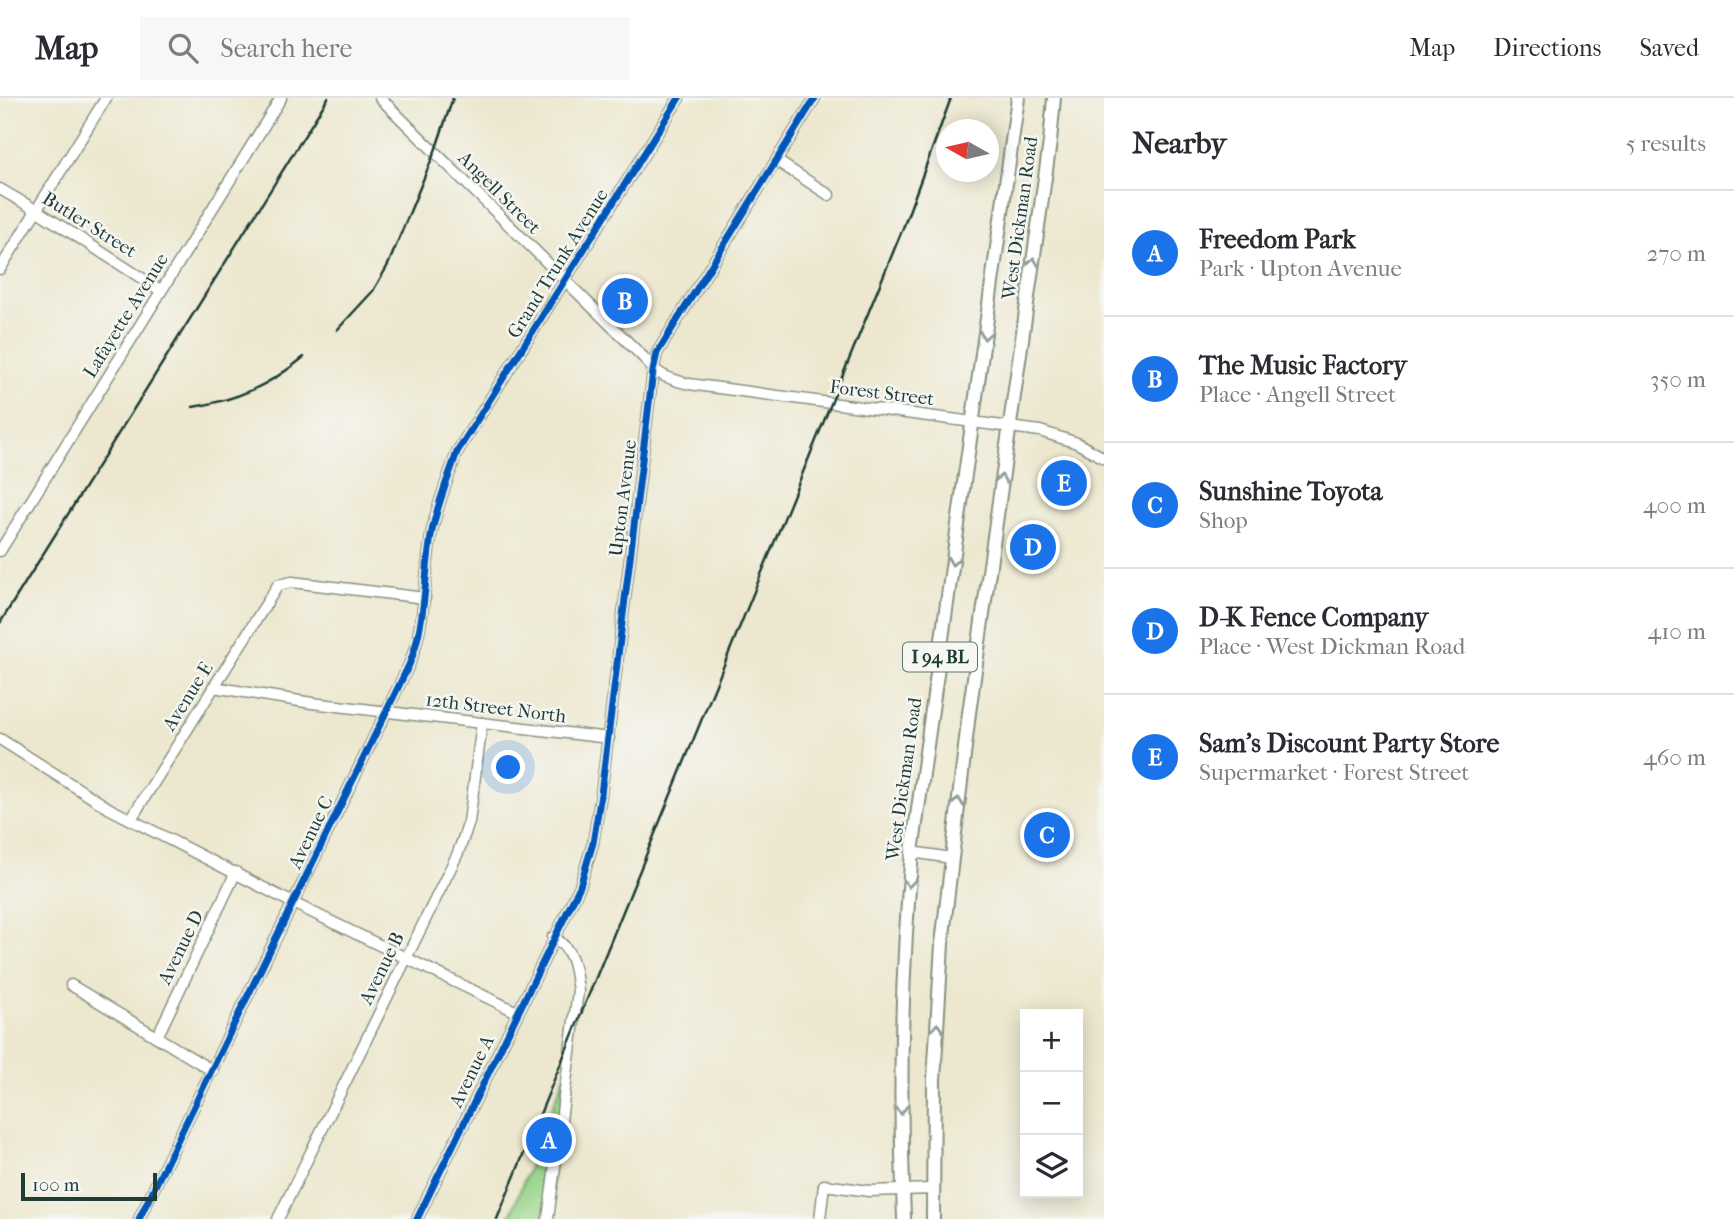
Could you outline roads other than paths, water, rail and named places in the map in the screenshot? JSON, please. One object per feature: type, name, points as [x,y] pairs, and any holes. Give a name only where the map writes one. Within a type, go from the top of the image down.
[{"type":"main road","name":"West Dickman Road","points":[[904,1219],[900,1095],[904,970],[912,852],[1018,98]]},
{"type":"main road","name":"West Dickman Road","points":[[933,1219],[934,1080],[939,981],[951,858],[1054,98]]},
{"type":"street","points":[[0,269],[106,98]]},
{"type":"street","name":"Lafayette Avenue","points":[[0,551],[281,98]]},
{"type":"street","name":"Angell Street","points":[[380,98],[644,358],[653,371]]},
{"type":"street","name":"Grand Trunk Avenue","points":[[461,445],[679,98]]},
{"type":"street","name":"Upton Avenue","points":[[553,937],[580,886],[593,843],[657,352],[815,98]]},
{"type":"street","points":[[777,161],[829,195]]},
{"type":"street","name":"Butler Street","points":[[0,189],[160,290]]},
{"type":"street","name":"Forest Street","points":[[653,371],[668,379],[689,384],[1009,426],[1063,438],[1104,458]]},
{"type":"street","name":"Avenue C","points":[[139,1219],[417,647],[436,512],[461,445]]},
{"type":"street","name":"Avenue E","points":[[131,819],[272,591],[284,582],[292,582],[425,598]]},
{"type":"street","name":"12th Street North","points":[[213,687],[312,703],[608,738]]},
{"type":"street","name":"Avenue B","points":[[278,1219],[458,853],[469,822],[482,723]]},
{"type":"street","points":[[0,738],[99,802],[131,819],[293,903],[517,1012]]},
{"type":"street","points":[[912,852],[951,858]]},
{"type":"street","name":"Avenue D","points":[[157,1037],[236,872]]},
{"type":"street","points":[[548,1219],[578,991],[569,951],[553,937]]},
{"type":"street","name":"Avenue A","points":[[417,1219],[553,937]]},
{"type":"street","points":[[71,985],[213,1071]]},
{"type":"street","points":[[820,1219],[824,1185],[869,1191],[933,1189]]},
{"type":"railway","points":[[0,623],[328,98]]},
{"type":"railway","points":[[337,330],[373,291],[388,265],[435,151],[453,98]]},
{"type":"railway","points":[[497,1219],[903,228],[951,98]]},
{"type":"railway","points":[[193,407],[252,390],[278,376],[304,357]]},
{"type":"place","name":"The Music Factory","points":[[625,301]]},
{"type":"place","name":"Sam's Discount Party Store","points":[[1064,483]]},
{"type":"place","name":"D-K Fence Company","points":[[1033,547]]},
{"type":"place","name":"Sunshine Toyota","points":[[1047,835]]},
{"type":"place","name":"Freedom Park","points":[[549,1140]]}]
